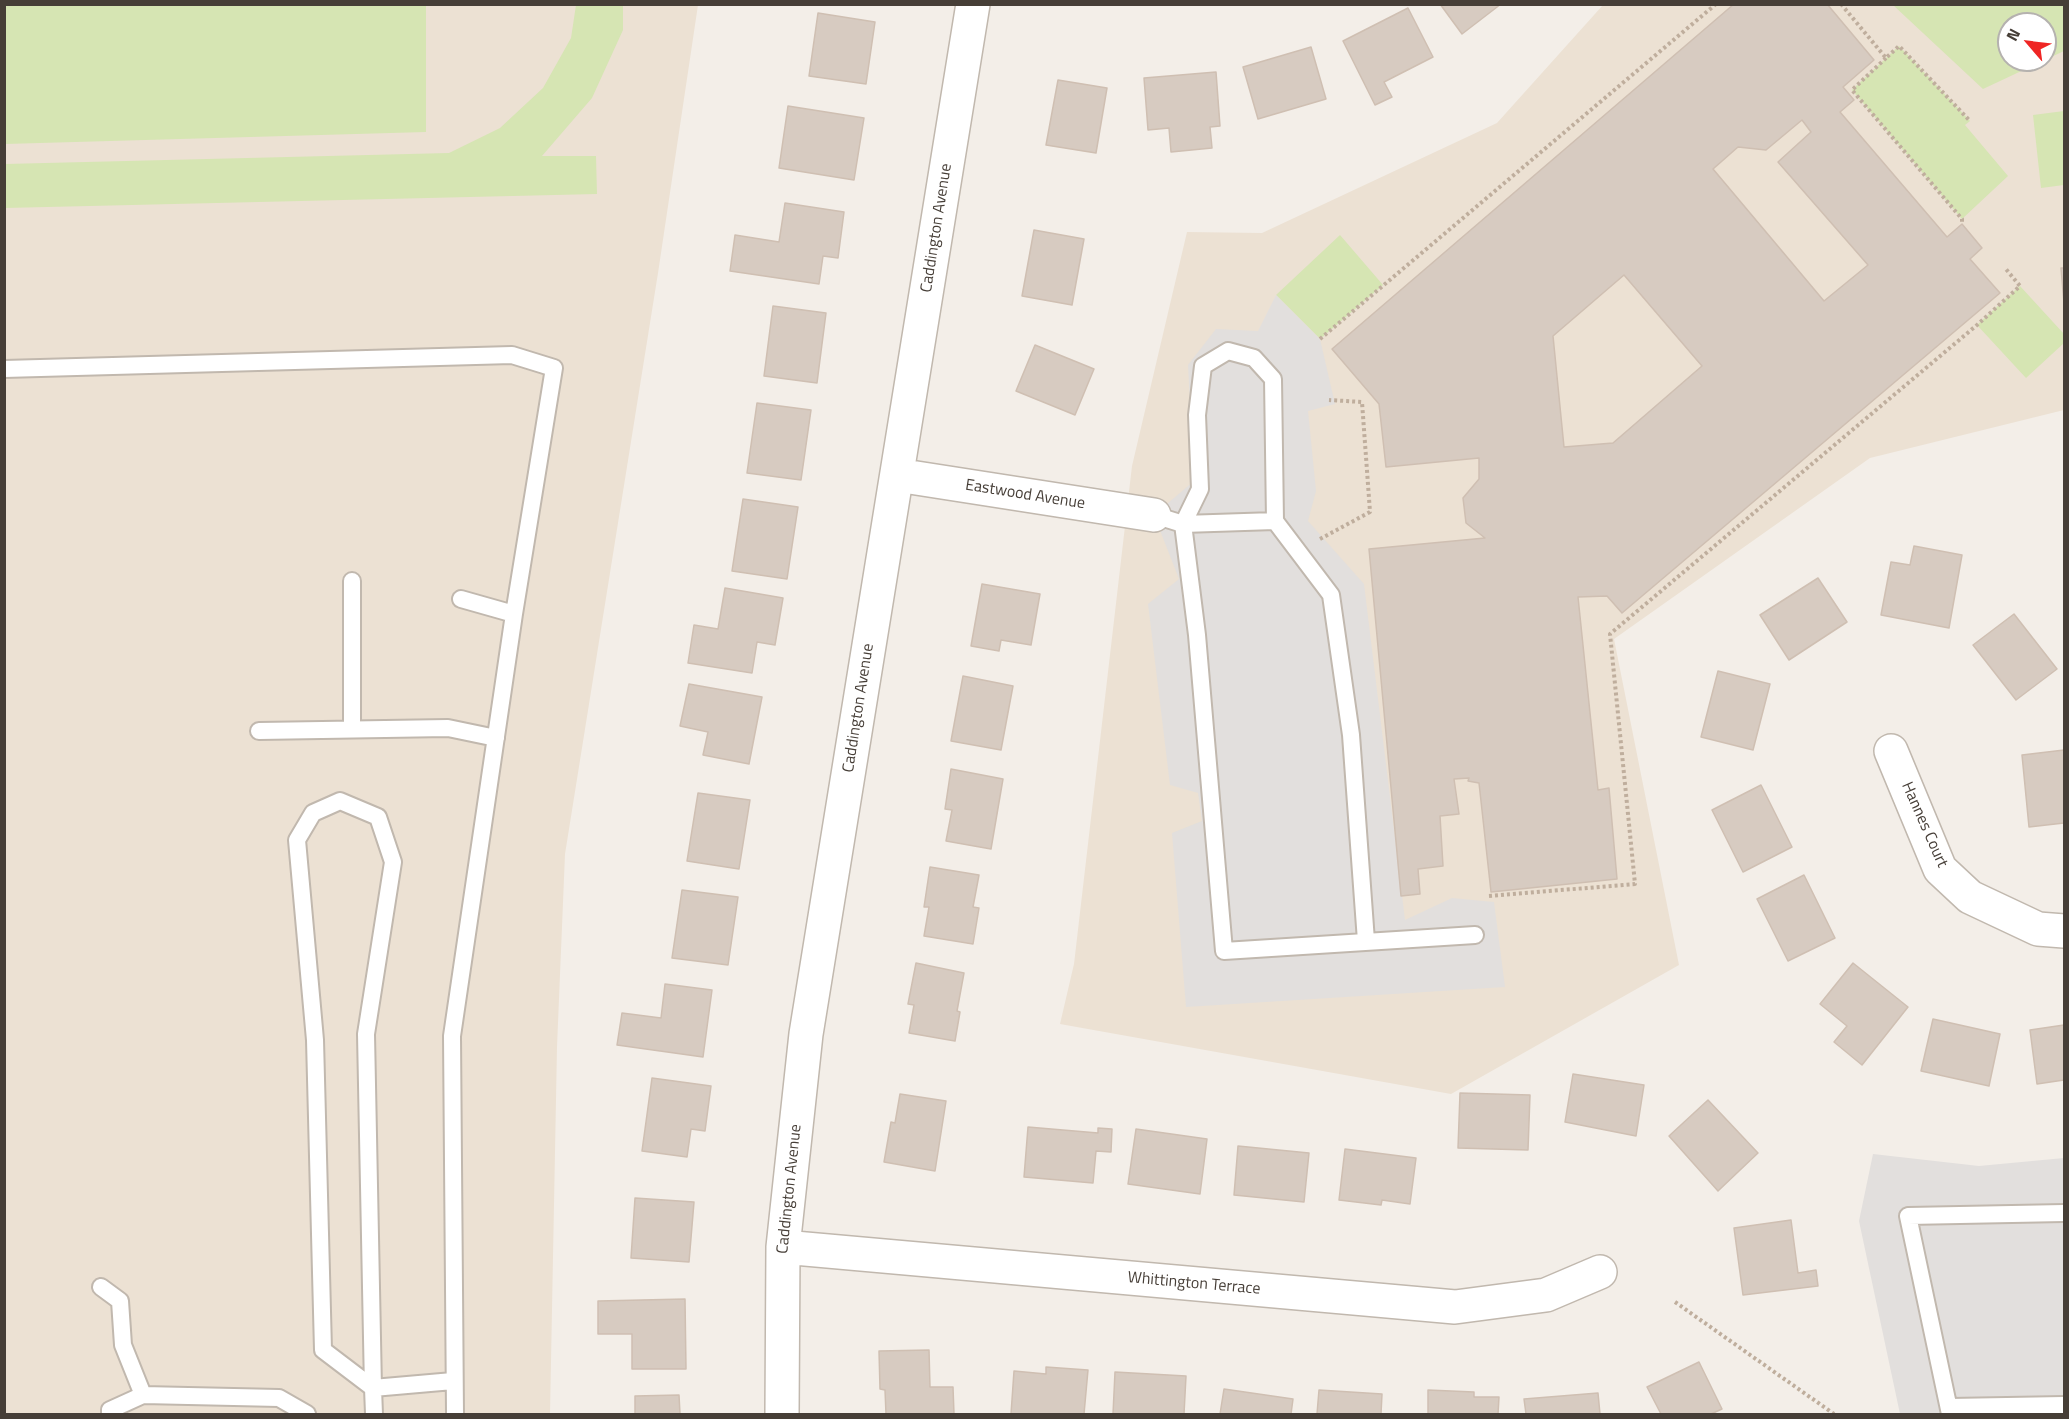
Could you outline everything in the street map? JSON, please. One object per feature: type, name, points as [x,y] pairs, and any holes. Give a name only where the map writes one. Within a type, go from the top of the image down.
[{"type":"street","name":"Caddington Avenue","points":[[782,1414],[783,1247],[806,1034],[973,4]]},
{"type":"street","name":"Eastwood Avenue","points":[[897,475],[1168,520]]},
{"type":"street","name":"Hannes Court","points":[[1891,751],[1940,869],[1970,897],[2038,929],[2064,931]]},
{"type":"street","name":"Whittington Terrace","points":[[783,1247],[1455,1307],[1546,1295],[1600,1272]]},
{"type":"lane","points":[[1168,520],[1200,489],[1197,415],[1203,366],[1228,351],[1254,358],[1273,379],[1275,521],[1331,596],[1351,735],[1366,941]]},
{"type":"lane","points":[[4,369],[512,355],[554,368],[514,614],[452,1036],[454,1414]]},
{"type":"lane","points":[[1168,520],[1275,521]]},
{"type":"lane","points":[[1168,520],[1197,635],[1224,951],[1475,935]]},
{"type":"lane","points":[[352,581],[352,729]]},
{"type":"lane","points":[[461,599],[514,614]]},
{"type":"lane","points":[[259,730],[448,728],[496,738]]},
{"type":"lane","points":[[374,1414],[373,1388],[366,1034],[393,862],[378,817],[340,801],[313,813],[297,840],[315,1040],[323,1350],[373,1388],[453,1381]]},
{"type":"lane","points":[[2064,1213],[1908,1216],[1950,1411],[2064,1405]]},
{"type":"lane","points":[[101,1287],[120,1301],[123,1345],[143,1395]]},
{"type":"lane","points":[[110,1414],[110,1410],[143,1395],[279,1398],[307,1414]]},
{"type":"path","points":[[1320,339],[1716,4]]},
{"type":"path","points":[[1841,4],[1886,58]]},
{"type":"path","points":[[1962,224],[1962,219],[1852,90],[1899,46],[1970,121]]},
{"type":"path","points":[[1489,896],[1635,884],[1610,634],[2020,286],[2005,268]]},
{"type":"path","points":[[1319,539],[1370,512],[1362,402],[1329,400]]},
{"type":"path","points":[[1676,1302],[1834,1414]]},
{"type":"shaded area","points":[[5,5],[698,5],[658,273],[565,854],[557,1047],[550,1414],[5,1414]]},
{"type":"shaded area","points":[[1603,5],[2064,5],[2064,410],[1870,458],[1614,639],[1679,965],[1451,1094],[1060,1024],[1074,964],[1132,466],[1187,232],[1262,233],[1497,123]]},
{"type":"shaded area","points":[[1276,295],[1320,339],[1335,404],[1308,411],[1316,491],[1308,521],[1364,584],[1405,920],[1452,898],[1494,902],[1505,987],[1186,1007],[1172,833],[1202,821],[1198,793],[1170,785],[1148,604],[1179,579],[1154,515],[1194,481],[1188,365],[1216,329],[1258,331]]},
{"type":"shaded area","points":[[1873,1154],[1979,1166],[2064,1158],[2064,1405],[1950,1414],[1900,1414],[1859,1221]]},
{"type":"green space","points":[[4,5],[426,5],[426,132],[5,144]]},
{"type":"green space","points":[[576,5],[623,5],[623,30],[592,98],[542,156],[596,156],[597,194],[5,208],[5,164],[449,153],[500,128],[543,88],[571,38]]},
{"type":"green space","points":[[1893,5],[2064,5],[2064,51],[2057,54],[2057,12],[1997,12],[1997,72],[2019,72],[1983,89]]},
{"type":"green space","points":[[1899,46],[1970,121],[1965,125],[2008,176],[1962,219],[1852,90]]},
{"type":"green space","points":[[2064,111],[2064,185],[2041,188],[2033,115]]},
{"type":"green space","points":[[1340,235],[1383,285],[1320,339],[1276,295]]},
{"type":"green space","points":[[2020,286],[2064,334],[2064,343],[2026,378],[1977,325]]},
{"type":"building","points":[[1440,4],[1501,4],[1462,34]]},
{"type":"building","points":[[1734,4],[1827,4],[1874,60],[1843,87],[1854,100],[1840,112],[1947,237],[1962,224],[1982,248],[1970,259],[2000,293],[1622,613],[1607,596],[1578,597],[1598,790],[1609,788],[1617,879],[1491,892],[1479,783],[1468,781],[1469,778],[1454,779],[1459,814],[1440,816],[1443,866],[1418,869],[1420,894],[1401,896],[1369,549],[1485,538],[1466,523],[1463,498],[1479,479],[1479,458],[1386,467],[1379,404],[1332,349]],"holes":[[[1802,120],[1811,132],[1778,162],[1868,265],[1824,301],[1713,169],[1738,147],[1766,150]],[[1624,275],[1702,366],[1613,443],[1564,447],[1553,336]]]},
{"type":"building","points":[[1408,8],[1433,57],[1384,82],[1392,97],[1375,105],[1343,41]]},
{"type":"building","points":[[818,13],[875,22],[866,84],[809,76]]},
{"type":"building","points":[[1311,47],[1326,99],[1258,119],[1243,67]]},
{"type":"building","points":[[1216,72],[1220,126],[1210,127],[1212,148],[1171,152],[1169,128],[1148,130],[1144,78]]},
{"type":"building","points":[[1058,80],[1107,88],[1096,153],[1046,145]]},
{"type":"building","points":[[788,106],[864,118],[854,180],[779,168]]},
{"type":"building","points":[[785,203],[844,212],[838,258],[823,256],[819,284],[730,271],[735,235],[779,242]]},
{"type":"building","points":[[1034,230],[1084,239],[1072,305],[1022,296]]},
{"type":"building","points":[[2061,268],[2064,268],[2064,303]]},
{"type":"building","points":[[773,306],[826,313],[817,383],[764,376]]},
{"type":"building","points":[[1035,345],[1094,369],[1075,415],[1016,391]]},
{"type":"building","points":[[757,403],[811,410],[801,480],[747,473]]},
{"type":"building","points":[[743,499],[798,507],[787,579],[732,571]]},
{"type":"building","points":[[1914,546],[1962,555],[1949,628],[1881,615],[1891,562],[1910,565]]},
{"type":"building","points":[[1818,578],[1847,622],[1789,660],[1760,615]]},
{"type":"building","points":[[982,584],[1040,594],[1031,645],[1001,640],[999,651],[971,646]]},
{"type":"building","points":[[725,588],[783,598],[775,645],[757,642],[752,673],[688,663],[694,625],[718,629]]},
{"type":"building","points":[[2014,614],[2057,669],[2016,700],[1973,645]]},
{"type":"building","points":[[1718,671],[1770,684],[1753,750],[1701,737]]},
{"type":"building","points":[[963,676],[1013,686],[1001,750],[951,741]]},
{"type":"building","points":[[689,684],[762,697],[749,764],[703,755],[708,732],[680,726]]},
{"type":"building","points":[[2064,750],[2064,823],[2029,827],[2022,755]]},
{"type":"building","points":[[951,769],[1003,779],[991,849],[946,841],[952,810],[945,809]]},
{"type":"building","points":[[1761,785],[1792,847],[1743,872],[1712,810]]},
{"type":"building","points":[[698,793],[750,800],[739,869],[687,861]]},
{"type":"building","points":[[930,867],[979,875],[973,907],[979,908],[973,944],[924,936],[929,907],[924,907]]},
{"type":"building","points":[[1804,875],[1835,938],[1788,961],[1757,899]]},
{"type":"building","points":[[682,890],[738,897],[728,965],[672,958]]},
{"type":"building","points":[[916,963],[964,973],[957,1011],[960,1012],[955,1041],[909,1033],[914,1005],[908,1004]]},
{"type":"building","points":[[1853,963],[1908,1007],[1862,1065],[1834,1042],[1847,1026],[1820,1004]]},
{"type":"building","points":[[665,984],[712,990],[703,1057],[617,1045],[622,1013],[661,1018]]},
{"type":"building","points":[[1933,1019],[2000,1034],[1989,1086],[1921,1071]]},
{"type":"building","points":[[2064,1025],[2064,1080],[2037,1084],[2030,1030]]},
{"type":"building","points":[[1573,1074],[1644,1085],[1636,1136],[1565,1122]]},
{"type":"building","points":[[652,1078],[711,1086],[705,1131],[691,1129],[687,1157],[642,1151]]},
{"type":"building","points":[[1460,1093],[1530,1095],[1528,1150],[1458,1148]]},
{"type":"building","points":[[900,1094],[946,1101],[935,1171],[884,1162],[891,1122],[895,1123]]},
{"type":"building","points":[[1708,1100],[1758,1153],[1718,1191],[1669,1136]]},
{"type":"building","points":[[1028,1127],[1098,1133],[1098,1128],[1112,1129],[1111,1152],[1096,1151],[1093,1183],[1024,1177]]},
{"type":"building","points":[[1136,1129],[1207,1139],[1200,1194],[1128,1184]]},
{"type":"building","points":[[1238,1146],[1309,1153],[1304,1202],[1234,1195]]},
{"type":"building","points":[[1345,1149],[1416,1158],[1410,1204],[1382,1200],[1381,1205],[1339,1200]]},
{"type":"building","points":[[635,1198],[694,1202],[689,1262],[631,1258]]},
{"type":"building","points":[[1791,1220],[1798,1273],[1816,1270],[1818,1286],[1743,1295],[1734,1228]]},
{"type":"building","points":[[685,1299],[686,1369],[632,1369],[632,1334],[598,1334],[598,1301]]},
{"type":"building","points":[[929,1350],[930,1387],[953,1387],[954,1414],[886,1414],[885,1390],[880,1389],[879,1351]]},
{"type":"building","points":[[1699,1362],[1722,1409],[1711,1414],[1661,1414],[1647,1387]]},
{"type":"building","points":[[1046,1367],[1088,1370],[1084,1414],[1011,1414],[1014,1371],[1046,1374]]},
{"type":"building","points":[[1115,1372],[1186,1376],[1184,1414],[1113,1414]]},
{"type":"building","points":[[1224,1389],[1293,1399],[1291,1414],[1220,1414]]},
{"type":"building","points":[[1319,1390],[1382,1394],[1381,1414],[1317,1414]]},
{"type":"building","points":[[1428,1390],[1474,1392],[1474,1397],[1499,1397],[1498,1414],[1428,1414]]},
{"type":"building","points":[[1598,1393],[1600,1414],[1526,1414],[1524,1399]]},
{"type":"building","points":[[679,1395],[680,1414],[635,1414],[635,1396]]}]
